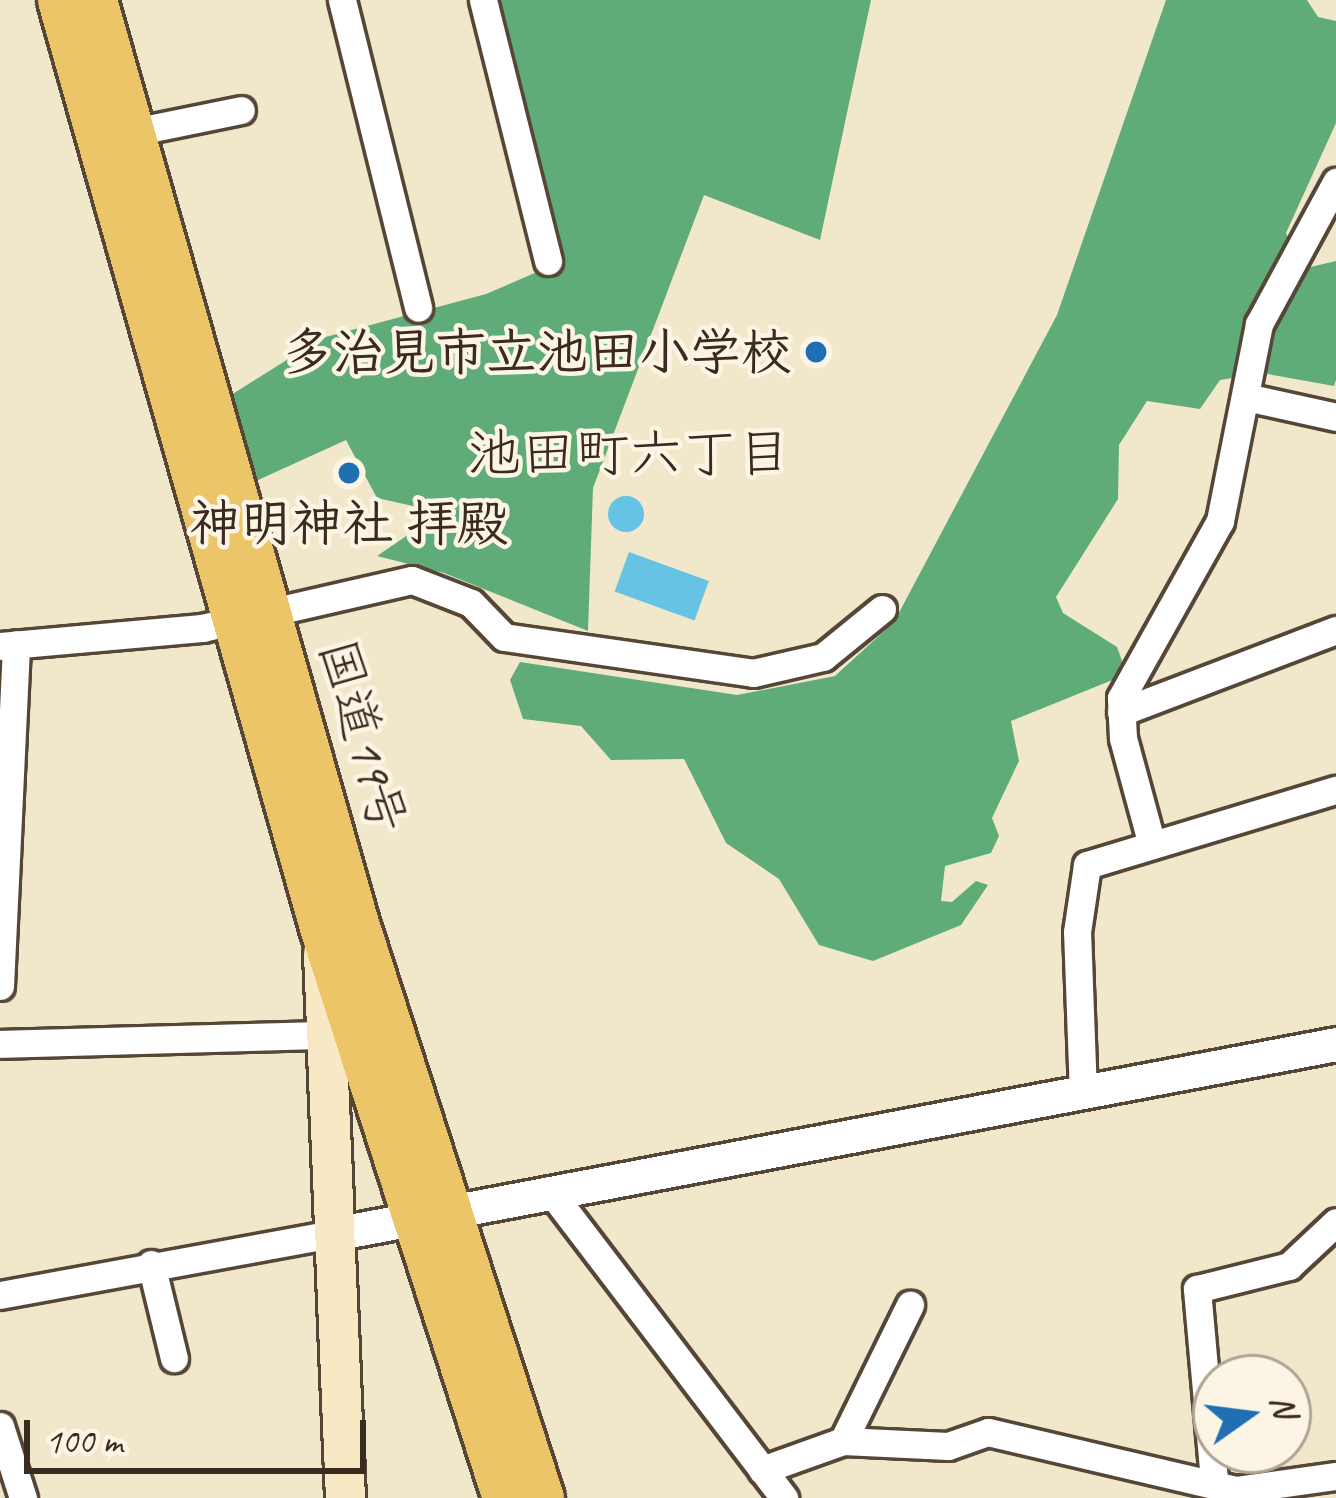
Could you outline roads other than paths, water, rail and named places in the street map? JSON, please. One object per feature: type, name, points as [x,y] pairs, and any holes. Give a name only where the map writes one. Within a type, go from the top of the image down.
[{"type":"highway","name":"国道19号","points":[[60,0],[253,617],[355,920],[506,1498]]},
{"type":"highway","name":"国道19号","points":[[94,0],[133,132],[253,617],[322,927],[541,1498]]},
{"type":"main road","points":[[322,927],[325,1035],[333,1063],[346,1498]]},
{"type":"street","points":[[343,0],[418,308]]},
{"type":"street","points":[[483,0],[548,261]]},
{"type":"street","points":[[133,132],[242,110]]},
{"type":"street","points":[[1152,845],[1121,712],[1134,668],[1220,521],[1258,324],[1336,182]]},
{"type":"street","points":[[1246,398],[1336,417]]},
{"type":"street","points":[[0,986],[8,645],[253,617],[412,580],[471,603],[504,637],[726,674],[794,669],[848,642],[882,609]]},
{"type":"street","points":[[1121,712],[1336,630]]},
{"type":"street","points":[[1083,1094],[1080,883],[1087,865],[1336,790]]},
{"type":"street","points":[[0,1044],[325,1035]]},
{"type":"street","points":[[0,1295],[151,1264],[554,1196],[1336,1044]]},
{"type":"street","points":[[554,1196],[784,1498]]},
{"type":"street","points":[[1214,1480],[1197,1289],[1289,1266],[1336,1222]]},
{"type":"street","points":[[151,1264],[174,1358]]},
{"type":"street","points":[[843,1441],[910,1305]]},
{"type":"street","points":[[0,1426],[23,1498]]},
{"type":"street","points":[[762,1471],[843,1441],[948,1446],[988,1432],[1090,1461],[1214,1480],[1235,1490],[1267,1490],[1336,1477]]},
{"type":"water","points":[[626,496],[639,501],[644,514],[639,527],[626,532],[613,527],[608,514],[613,501]]},
{"type":"water","points":[[629,552],[709,581],[695,621],[615,591]]},
{"type":"place","name":"多治見市立池田小学校","points":[[816,352]]},
{"type":"place","name":"神明神社 拝殿","points":[[349,473]]},
{"type":"district","name":"池田町六丁目","points":[[629,453]]}]
